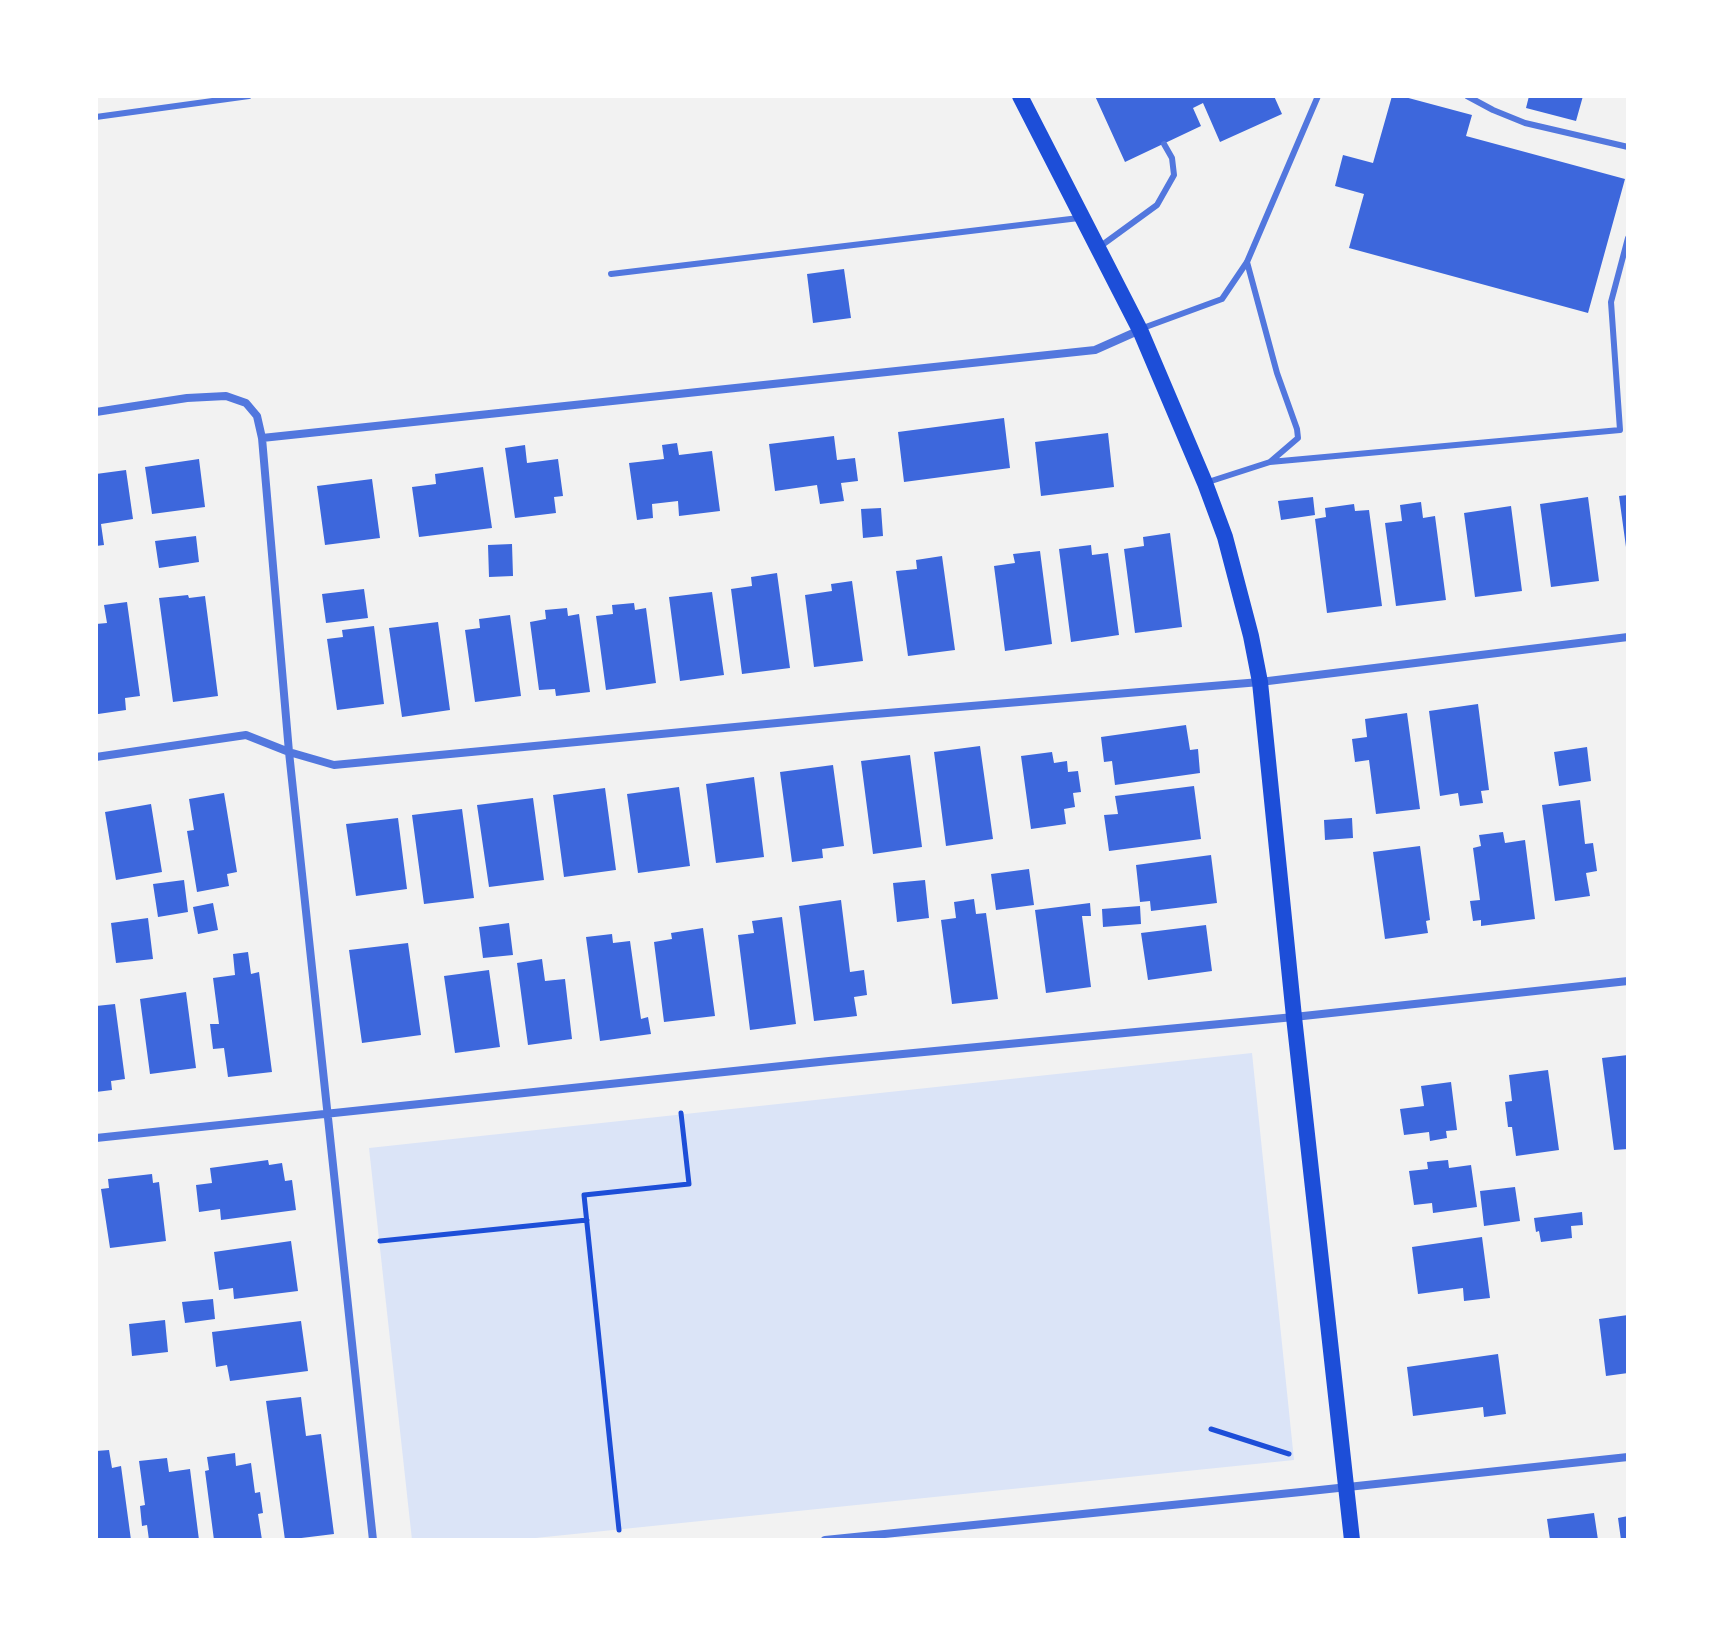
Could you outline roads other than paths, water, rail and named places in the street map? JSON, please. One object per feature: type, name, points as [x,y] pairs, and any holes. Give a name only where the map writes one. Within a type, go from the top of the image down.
[{"type":"main road","points":[[1020,96],[1140,330],[1225,537],[1251,636],[1260,682],[1352,1540]]},
{"type":"street","points":[[262,438],[1095,350],[1140,330]]},
{"type":"street","points":[[96,412],[187,398],[226,396],[246,403],[257,416],[262,438],[289,752],[373,1540]]},
{"type":"street","points":[[96,757],[246,735],[334,765],[835,717],[1260,682],[1628,637]]},
{"type":"street","points":[[96,1138],[1628,981]]},
{"type":"street","points":[[825,1540],[1628,1457]]},
{"type":"lane","points":[[96,117],[249,96]]},
{"type":"lane","points":[[1140,330],[1222,299],[1247,262],[1318,96]]},
{"type":"lane","points":[[1467,96],[1525,123],[1628,147]]},
{"type":"lane","points":[[1098,248],[1157,205],[1174,175],[1172,158],[1164,144]]},
{"type":"lane","points":[[611,274],[1083,217]]},
{"type":"lane","points":[[1205,483],[1270,462],[1620,430],[1611,302],[1626,255],[1628,238]]},
{"type":"lane","points":[[1247,262],[1277,373],[1297,429],[1298,438],[1270,462]]}]
